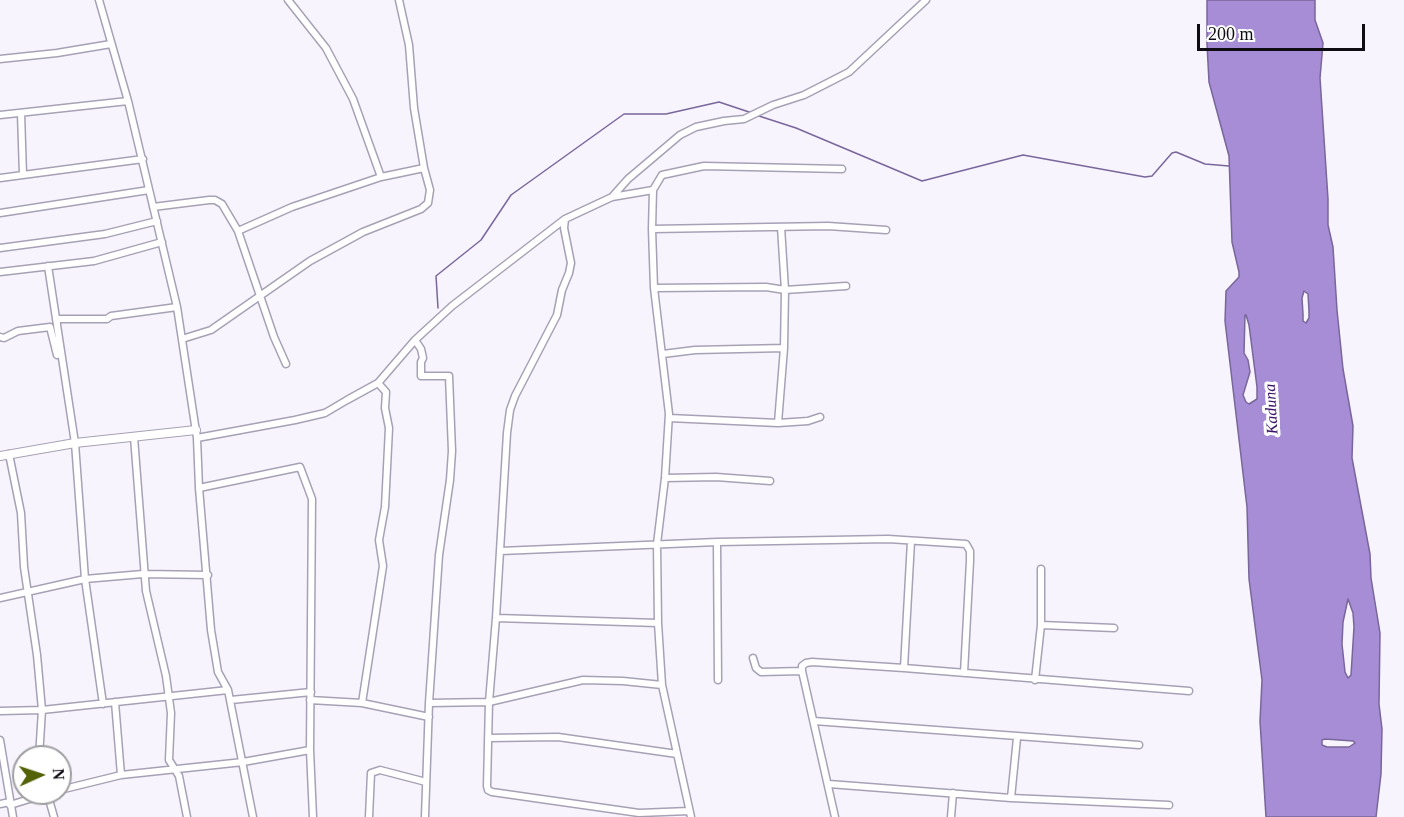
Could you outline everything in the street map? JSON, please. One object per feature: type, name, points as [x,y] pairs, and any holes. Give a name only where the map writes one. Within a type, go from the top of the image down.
[{"type":"street","points":[[99,0],[128,101],[177,307],[197,434],[199,489],[211,630],[218,672],[231,700],[253,817]]},
{"type":"street","points":[[288,0],[326,48],[348,89],[381,177]]},
{"type":"street","points":[[182,339],[211,330],[310,261],[363,231],[421,208],[430,198],[414,108],[409,45],[399,0]]},
{"type":"street","points":[[612,197],[628,179],[680,135],[696,127],[724,120],[744,119],[773,105],[804,95],[849,72],[926,0]]},
{"type":"street","points":[[0,58],[57,53],[111,44]]},
{"type":"street","points":[[0,116],[128,101]]},
{"type":"street","points":[[21,113],[23,175]]},
{"type":"street","points":[[0,178],[142,159]]},
{"type":"street","points":[[565,219],[564,228],[571,263],[557,315],[510,410],[489,702],[487,786],[492,792],[639,813],[690,814],[662,685],[658,623],[657,544],[669,418],[654,288],[653,190],[662,175],[704,166],[842,170]]},
{"type":"street","points":[[238,231],[292,207],[381,177],[424,168]]},
{"type":"street","points":[[0,213],[149,190]]},
{"type":"street","points":[[40,745],[42,710],[37,655],[27,591],[21,513],[4,455],[75,443],[197,434],[295,420],[325,412],[378,383],[415,340],[452,306],[565,219],[612,197],[653,190]]},
{"type":"street","points":[[153,207],[215,200],[222,204],[238,231],[274,337],[286,364]]},
{"type":"street","points":[[0,248],[105,234],[157,221]]},
{"type":"street","points":[[652,229],[828,226],[886,230]]},
{"type":"street","points":[[778,423],[784,348],[785,290],[781,227]]},
{"type":"street","points":[[0,272],[94,261],[162,242]]},
{"type":"street","points":[[48,266],[75,443],[85,579],[103,704]]},
{"type":"street","points":[[654,288],[766,287],[785,290],[846,286]]},
{"type":"street","points":[[64,382],[56,319],[107,319],[111,316],[177,307]]},
{"type":"street","points":[[0,337],[4,338],[18,331],[51,327],[69,407]]},
{"type":"street","points":[[415,340],[421,349],[423,358],[420,376],[449,376],[452,450],[439,555],[429,703],[426,817]]},
{"type":"street","points":[[663,354],[695,350],[784,348]]},
{"type":"street","points":[[362,703],[383,566],[379,540],[385,507],[389,428],[385,408],[386,392],[378,383]]},
{"type":"street","points":[[669,418],[778,423],[808,421],[820,417]]},
{"type":"street","points":[[134,437],[143,574],[169,696],[172,728],[171,766],[176,769],[179,776],[187,817]]},
{"type":"street","points":[[199,489],[300,467],[312,499],[310,750],[313,817]]},
{"type":"street","points":[[665,478],[716,477],[770,481]]},
{"type":"street","points":[[500,551],[717,542],[911,541],[969,546],[964,673]]},
{"type":"street","points":[[904,668],[911,541]]},
{"type":"street","points":[[717,542],[718,680]]},
{"type":"street","points":[[1035,680],[1041,625],[1041,569]]},
{"type":"street","points":[[0,598],[85,579],[143,574],[208,575]]},
{"type":"street","points":[[496,618],[658,623]]},
{"type":"street","points":[[1041,625],[1114,628]]},
{"type":"street","points":[[753,658],[756,668],[761,672],[802,671]]},
{"type":"street","points":[[835,817],[802,671],[802,666],[812,662],[1189,692]]},
{"type":"street","points":[[429,703],[489,702],[583,681],[623,681],[662,685]]},
{"type":"street","points":[[0,711],[42,710],[228,690]]},
{"type":"street","points":[[231,700],[311,692]]},
{"type":"street","points":[[310,700],[362,703],[429,717]]},
{"type":"street","points":[[115,702],[121,776]]},
{"type":"street","points":[[814,721],[1017,738],[1139,745]]},
{"type":"street","points":[[488,738],[558,737],[677,754]]},
{"type":"street","points":[[1011,798],[1017,738]]},
{"type":"street","points":[[0,740],[13,817]]},
{"type":"street","points":[[72,787],[121,776],[243,762],[310,750]]},
{"type":"street","points":[[369,817],[371,773],[380,770],[426,782]]},
{"type":"street","points":[[829,784],[1011,798],[1169,805]]},
{"type":"street","points":[[951,817],[953,793]]},
{"type":"street","points":[[0,804],[10,803]]},
{"type":"water","name":"Kaduna","points":[[1207,0],[1315,0],[1315,20],[1323,43],[1320,78],[1328,225],[1333,247],[1343,369],[1353,426],[1352,458],[1370,554],[1371,578],[1380,633],[1379,704],[1382,729],[1381,774],[1376,817],[1266,817],[1260,721],[1262,680],[1249,579],[1247,507],[1225,321],[1226,291],[1239,277],[1239,272],[1232,242],[1229,156],[1209,82]],"holes":[[[1304,291],[1308,294],[1309,318],[1306,323],[1303,321]],[[1246,315],[1257,387],[1257,399],[1249,404],[1243,395],[1250,372],[1244,353]],[[1348,599],[1353,613],[1354,627],[1351,675],[1348,678],[1345,672],[1342,644],[1343,622]],[[1322,740],[1353,741],[1355,743],[1349,747],[1327,747],[1322,745]]]},
{"type":"waterway","points":[[438,308],[436,276],[481,240],[511,195],[624,114],[666,114],[719,102],[752,113]]},
{"type":"waterway","points":[[759,116],[796,128],[922,181],[1023,155],[1145,177],[1152,176],[1172,153],[1176,152],[1205,164],[1229,166]]}]
